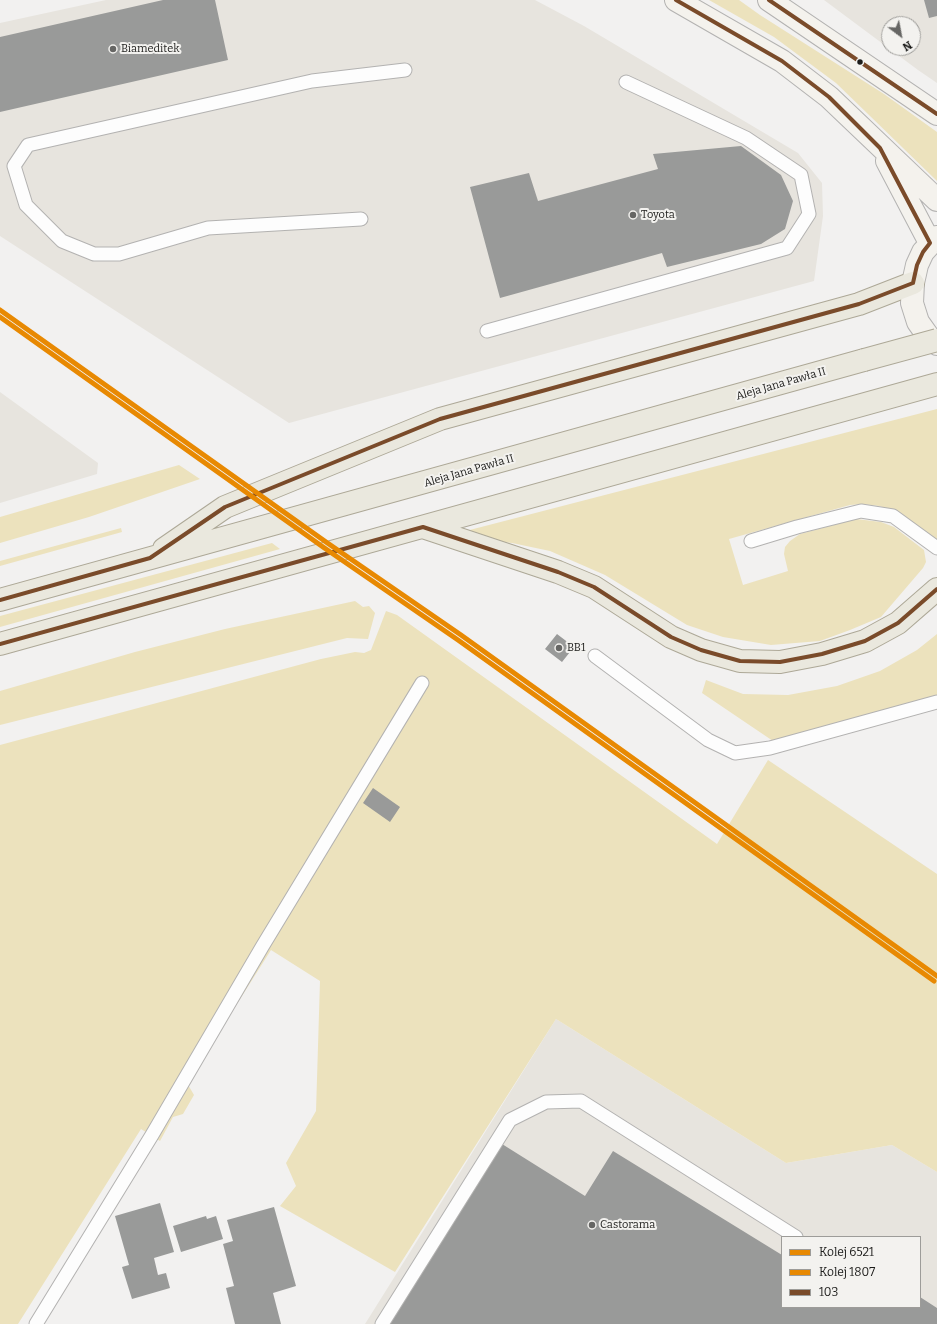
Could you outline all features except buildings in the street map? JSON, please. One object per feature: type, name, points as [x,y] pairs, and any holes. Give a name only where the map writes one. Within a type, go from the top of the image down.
[{"type":"main road","points":[[150,558],[225,507],[315,471],[387,439],[440,419],[859,304],[913,283]]},
{"type":"main road","name":"Aleja Jana Pawła II","points":[[0,600],[937,340]]},
{"type":"main road","points":[[0,644],[937,384]]},
{"type":"main road","points":[[423,527],[558,572],[594,588],[671,637],[701,650],[740,661],[780,662],[822,654],[865,641],[898,623],[937,589]]},
{"type":"street","points":[[676,0],[782,61],[829,97],[880,148],[937,200]]},
{"type":"street","points":[[769,0],[937,114]]},
{"type":"street","points":[[880,148],[934,240],[922,252],[917,265],[913,283],[912,303],[918,322],[930,339],[937,344]]},
{"type":"lane","points":[[361,219],[208,228],[119,254],[94,254],[62,241],[26,205],[14,166],[28,145],[312,81],[405,70]]},
{"type":"lane","points":[[487,331],[787,248],[809,214],[801,175],[746,138],[626,82]]},
{"type":"lane","points":[[751,541],[797,527],[861,511],[893,516],[937,548]]},
{"type":"lane","points":[[595,656],[708,740],[735,753],[770,748],[937,702]]},
{"type":"lane","points":[[36,1324],[152,1135],[262,947],[422,683]]},
{"type":"lane","points":[[382,1324],[510,1120],[546,1102],[581,1101],[794,1236]]},
{"type":"shaded area","points":[[106,0],[535,0],[584,26],[798,153],[822,183],[823,216],[814,281],[289,423],[0,236],[0,23]]},
{"type":"shaded area","points":[[709,0],[739,0],[884,94],[937,132],[937,181],[836,83],[774,37]]},
{"type":"shaded area","points":[[824,0],[937,0],[937,83],[899,56],[921,56],[921,16],[881,16],[881,42]]},
{"type":"shaded area","points":[[0,392],[98,463],[97,474],[0,503]]},
{"type":"shaded area","points":[[937,409],[937,540],[896,511],[879,506],[863,504],[850,505],[729,539],[743,585],[788,571],[784,554],[785,547],[790,541],[800,534],[856,519],[881,522],[894,527],[924,550],[926,562],[923,568],[881,617],[820,641],[771,645],[723,637],[687,625],[605,575],[550,551],[512,543],[478,539],[458,533]]},
{"type":"shaded area","points":[[179,465],[200,479],[89,517],[0,543],[0,517]]},
{"type":"shaded area","points":[[121,528],[122,532],[0,566],[0,561]]},
{"type":"shaded area","points":[[272,543],[280,549],[0,627],[0,616]]},
{"type":"shaded area","points":[[355,601],[363,607],[369,606],[375,613],[368,639],[347,638],[0,725],[0,691],[135,652],[225,629]]},
{"type":"shaded area","points":[[386,611],[397,615],[717,844],[768,760],[937,874],[937,1172],[892,1145],[786,1163],[556,1019],[395,1272],[280,1206],[296,1186],[286,1163],[316,1111],[320,981],[271,950],[187,1083],[194,1095],[183,1114],[173,1117],[160,1141],[141,1129],[18,1324],[0,1324],[0,745],[321,659],[355,652],[364,653],[371,650]]},
{"type":"shaded area","points":[[937,634],[937,696],[773,741],[702,693],[706,680],[743,694],[788,695],[837,686],[880,671],[917,650]]},
{"type":"shaded area","points":[[556,1019],[786,1163],[892,1145],[937,1172],[937,1324],[365,1324]]},
{"type":"rail line","name":"6521","points":[[0,310],[326,542],[461,635],[937,976]]},
{"type":"rail line","name":"1807","points":[[0,317],[323,547],[458,640],[934,981]]},
{"type":"transit line","name":"103","points":[[0,600],[150,558],[225,507],[440,419],[859,304],[913,283],[917,265],[923,252],[930,243],[880,148],[829,97],[782,61],[676,0]]},
{"type":"transit line","name":"103","points":[[769,0],[937,114]]},
{"type":"transit line","name":"103","points":[[0,644],[423,527],[558,572],[594,587],[671,637],[701,650],[740,661],[780,662],[822,654],[865,641],[898,623],[937,589]]},
{"type":"place","name":"Biameditek","points":[[113,49]]},
{"type":"place","name":"Toyota","points":[[633,215]]},
{"type":"place","name":"BB1","points":[[559,648]]},
{"type":"place","name":"Castorama","points":[[592,1225]]}]
